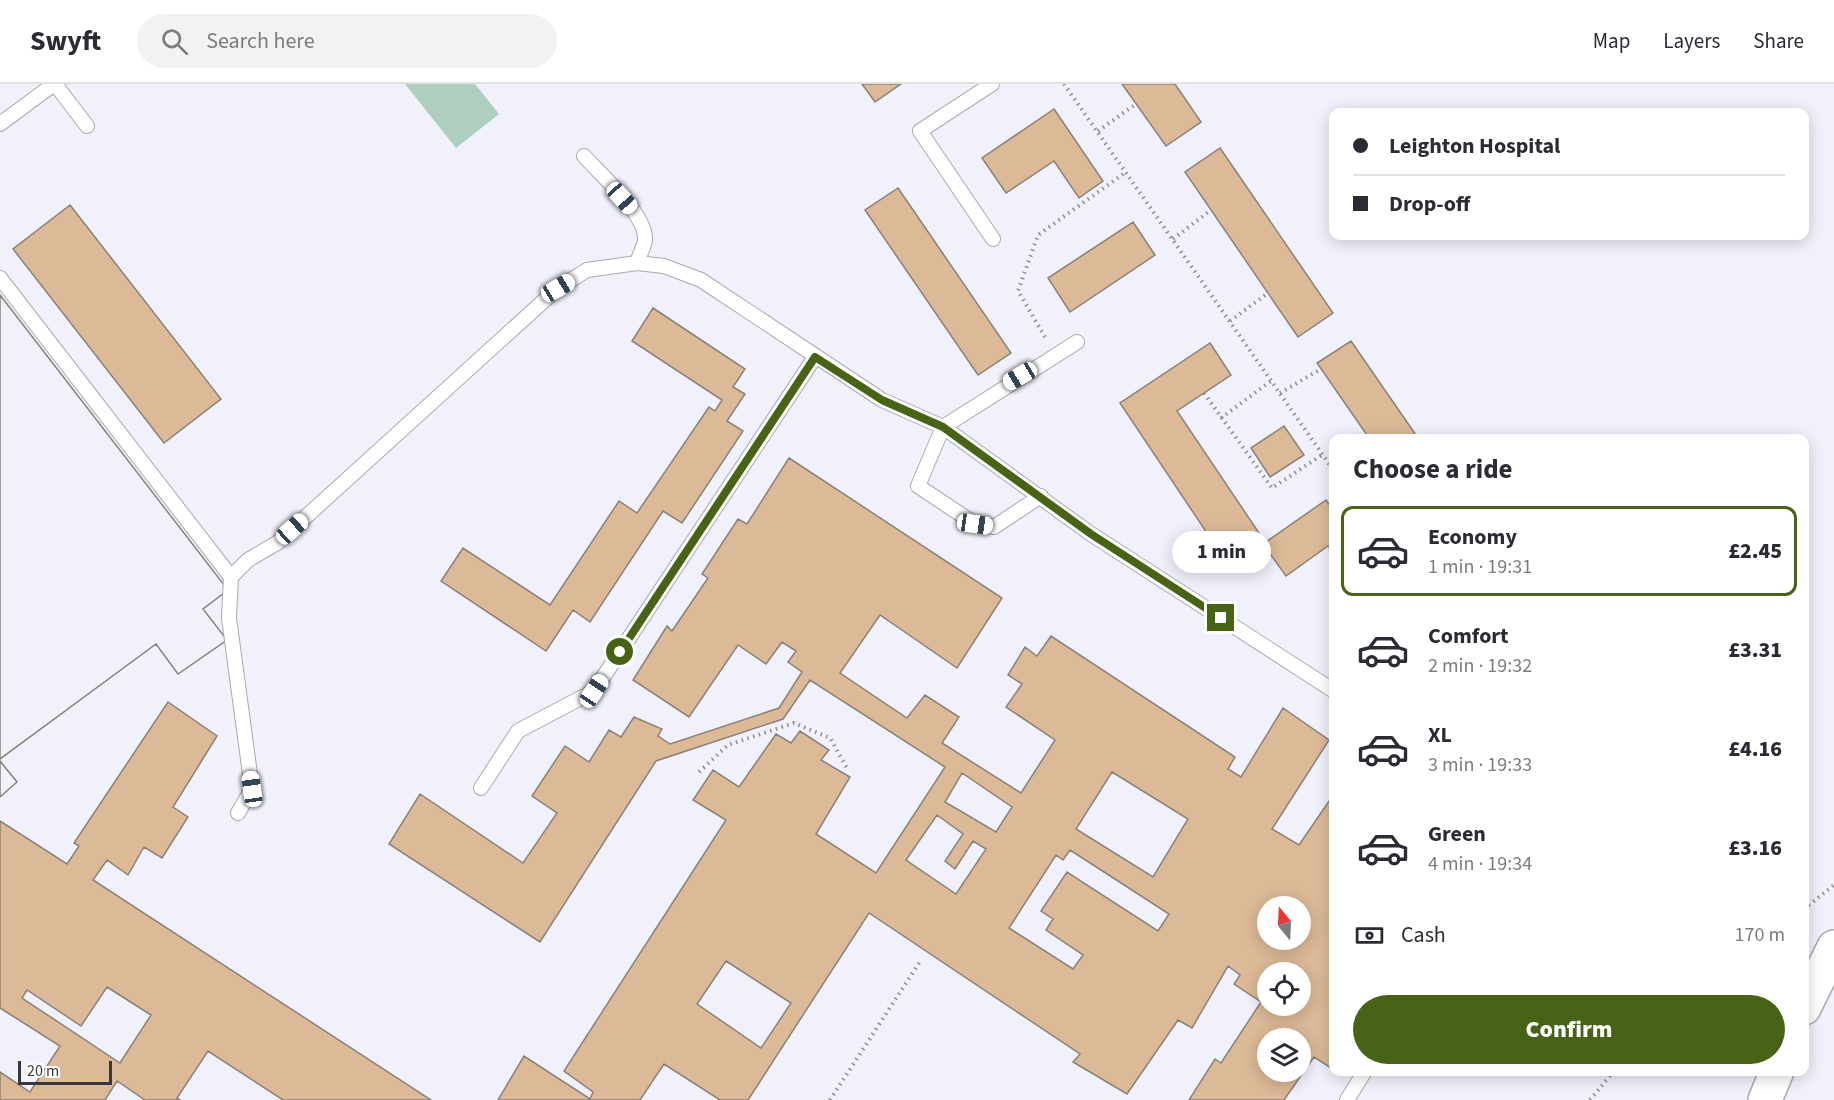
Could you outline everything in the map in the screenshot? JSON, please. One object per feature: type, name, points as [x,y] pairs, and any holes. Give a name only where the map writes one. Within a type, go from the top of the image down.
[{"type":"street","points":[[1809,998],[1834,947]]},
{"type":"street","points":[[1765,1100],[1775,1076]]},
{"type":"lane","points":[[0,124],[54,84],[87,126]]},
{"type":"lane","points":[[992,84],[920,131],[993,239]]},
{"type":"lane","points":[[584,156],[634,212],[643,228],[645,240],[637,263]]},
{"type":"lane","points":[[231,577],[248,560],[276,543],[558,288],[587,270],[637,263],[664,266],[701,280],[882,400],[943,427],[1091,534],[1329,688]]},
{"type":"lane","points":[[0,278],[231,577],[229,618],[252,789],[238,813]]},
{"type":"lane","points":[[1041,496],[994,527],[975,524],[918,486],[943,427],[1077,342]]},
{"type":"lane","points":[[482,788],[518,731],[594,691],[815,357]]},
{"type":"lane","points":[[1347,1100],[1362,1076]]},
{"type":"path","points":[[1064,84],[1329,464]]},
{"type":"path","points":[[1098,131],[1136,104]]},
{"type":"path","points":[[1056,355],[1018,291],[1038,235],[1126,172]]},
{"type":"path","points":[[1173,239],[1211,210]]},
{"type":"path","points":[[1230,321],[1268,293]]},
{"type":"path","points":[[1280,393],[1321,369]]},
{"type":"path","points":[[1221,418],[1272,381]]},
{"type":"path","points":[[1204,393],[1272,488],[1322,455]]},
{"type":"path","points":[[699,772],[728,745],[794,723],[830,738],[848,770]]},
{"type":"path","points":[[1809,905],[1834,885]]},
{"type":"path","points":[[830,1100],[921,960]]},
{"type":"path","points":[[1590,1100],[1610,1076]]},
{"type":"green space","points":[[405,84],[475,84],[499,114],[456,148]]},
{"type":"building","points":[[862,84],[901,84],[875,102]]},
{"type":"building","points":[[1122,84],[1175,84],[1201,122],[1166,146]]},
{"type":"building","points":[[1054,109],[1103,181],[1079,198],[1054,161],[1006,193],[982,158]]},
{"type":"building","points":[[1220,148],[1333,313],[1298,337],[1185,172]]},
{"type":"building","points":[[898,188],[1011,353],[978,375],[865,210]]},
{"type":"building","points":[[70,205],[221,399],[164,443],[13,249]]},
{"type":"building","points":[[1133,222],[1155,255],[1070,312],[1048,278]]},
{"type":"building","points":[[0,295],[228,590],[203,609],[227,640],[178,674],[156,644],[0,759]]},
{"type":"building","points":[[0,295],[228,590],[203,609],[227,640],[178,674],[156,644],[0,759]]},
{"type":"building","points":[[653,308],[745,369],[733,387],[745,394],[727,421],[743,431],[682,523],[663,511],[590,622],[573,610],[546,651],[441,581],[463,548],[550,605],[619,501],[637,513],[709,407],[715,411],[722,400],[632,341]]},
{"type":"building","points":[[1351,341],[1415,434],[1366,434],[1317,363]]},
{"type":"building","points":[[1210,343],[1231,375],[1177,411],[1259,533],[1223,557],[1120,403]]},
{"type":"building","points":[[1284,426],[1304,455],[1270,477],[1251,448]]},
{"type":"building","points":[[789,458],[1002,598],[957,668],[880,615],[840,673],[907,718],[925,695],[959,717],[942,743],[1021,793],[1055,740],[1006,707],[1022,684],[1008,675],[1025,647],[1037,656],[1051,636],[1235,757],[1228,769],[1241,777],[1283,708],[1329,740],[1272,829],[1299,845],[1329,801],[1329,1067],[1314,1057],[1311,1061],[1311,1028],[1257,1028],[1257,1082],[1297,1082],[1284,1100],[1189,1100],[1215,1059],[1221,1063],[1257,1008],[1257,1016],[1311,1016],[1311,962],[1257,962],[1257,999],[1234,984],[1240,975],[1228,966],[1192,1028],[1178,1020],[1127,1094],[1073,1062],[1080,1054],[869,913],[748,1100],[720,1100],[664,1064],[640,1100],[498,1100],[524,1056],[590,1099],[593,1092],[564,1071],[726,820],[693,800],[713,770],[739,787],[776,734],[791,743],[800,731],[829,750],[821,760],[850,777],[816,834],[876,873],[945,767],[810,680],[783,719],[656,761],[540,942],[389,844],[420,794],[523,863],[557,813],[532,796],[565,746],[589,762],[609,730],[621,737],[634,717],[662,729],[658,736],[670,744],[779,708],[802,672],[788,662],[796,651],[782,642],[766,664],[738,645],[689,717],[633,680],[667,626],[672,631],[708,578],[702,574],[738,519],[747,524]],"holes":[[[1112,772],[1188,819],[1153,877],[1076,829]],[[962,773],[1012,807],[996,832],[945,802]],[[937,815],[963,834],[945,861],[955,869],[973,841],[986,849],[956,894],[906,860]],[[1070,850],[1169,914],[1158,931],[1067,872],[1041,911],[1053,919],[1046,930],[1083,955],[1073,969],[1009,928],[1056,855],[1063,860]],[[726,961],[791,1003],[761,1048],[697,1004]]]},
{"type":"building","points":[[1326,500],[1329,504],[1329,547],[1286,576],[1263,544]]},
{"type":"building","points":[[168,702],[217,736],[173,807],[188,817],[162,858],[144,847],[128,875],[107,860],[93,880],[431,1100],[283,1100],[208,1051],[177,1098],[180,1100],[145,1100],[117,1081],[105,1100],[0,1100],[0,1072],[30,1092],[60,1046],[0,1008],[0,821],[67,864],[79,846],[74,843]],"holes":[[[107,987],[151,1015],[120,1063],[22,998],[27,990],[81,1026]]]},
{"type":"building","points":[[0,761],[17,782],[0,797]]},
{"type":"building","points":[[0,761],[17,782],[0,797]]},
{"type":"route","points":[[620,652],[815,357],[882,400],[943,427],[1091,534],[1221,618]]}]
